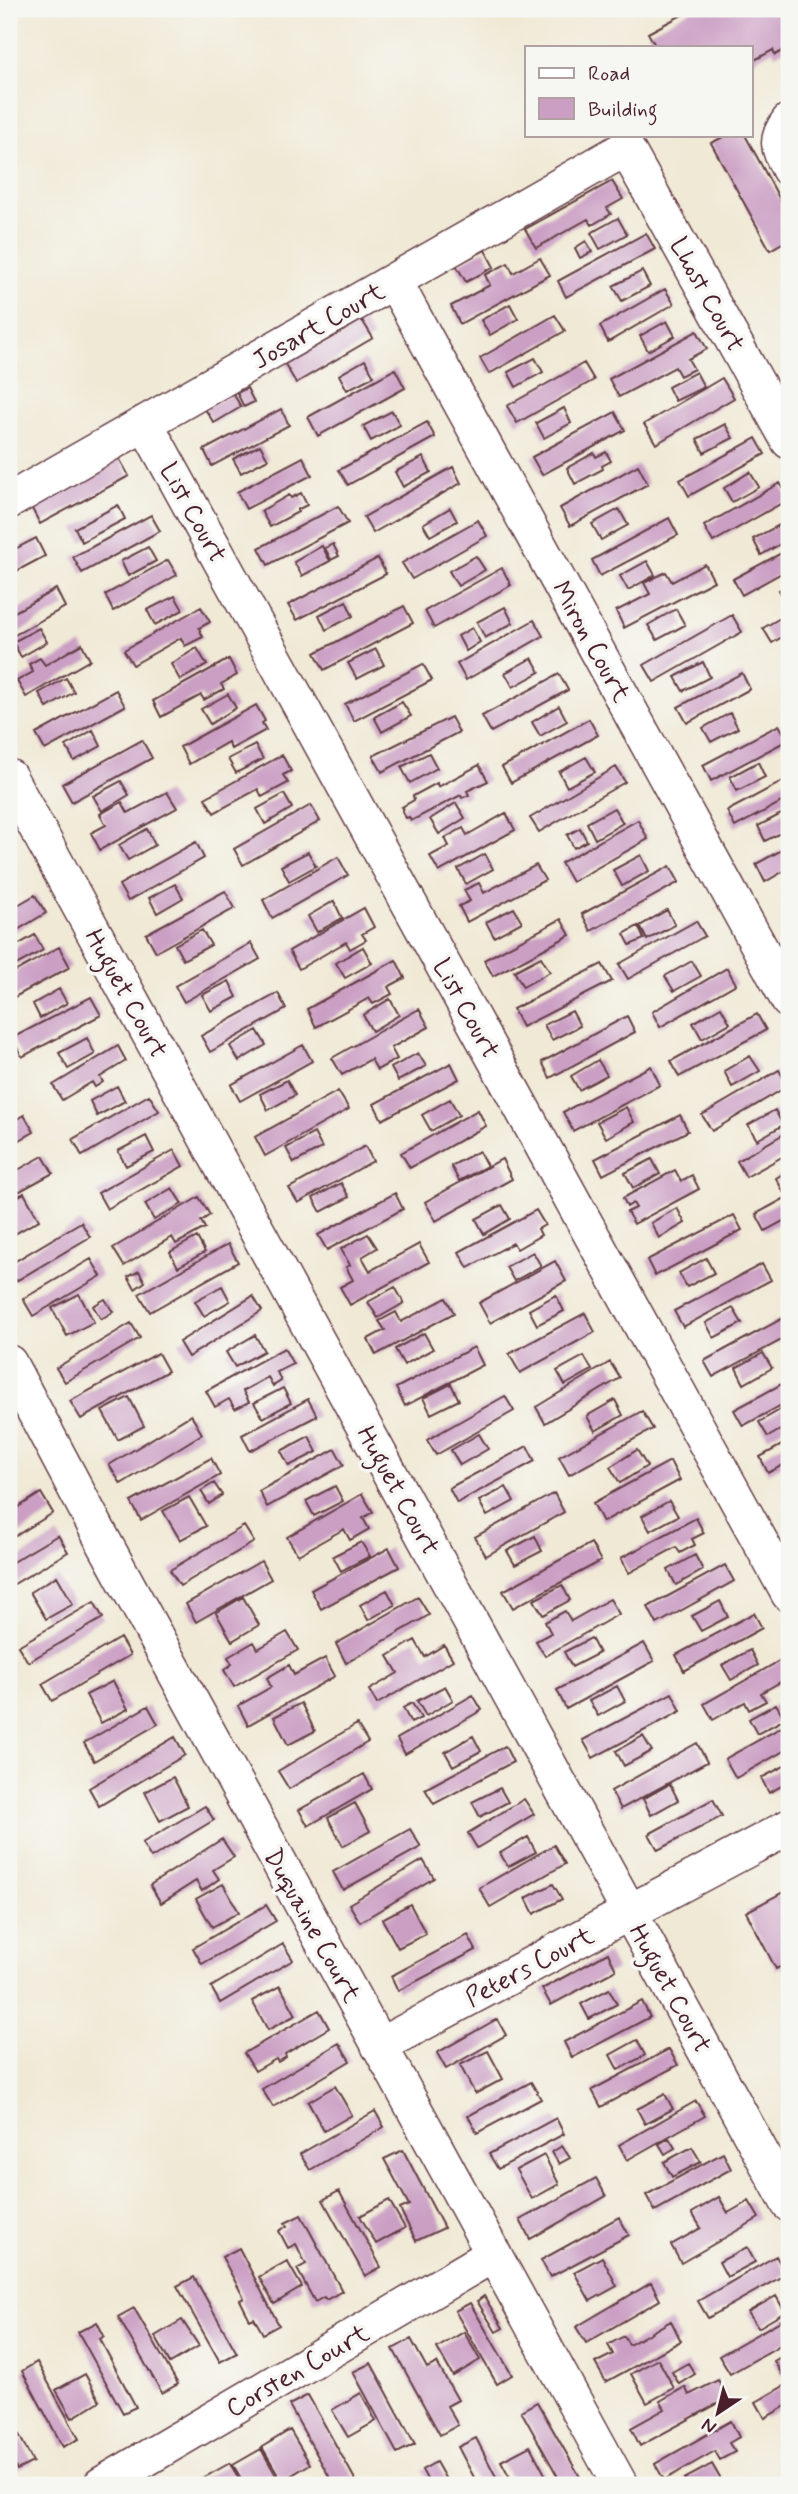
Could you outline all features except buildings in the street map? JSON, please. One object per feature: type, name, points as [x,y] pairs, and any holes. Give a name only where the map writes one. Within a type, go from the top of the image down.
[{"type":"street","points":[[789,121],[778,145],[789,169]]},
{"type":"street","name":"Josart Court","points":[[9,501],[626,148]]},
{"type":"street","name":"Lhost Court","points":[[626,148],[789,441]]},
{"type":"street","name":"Miron Court","points":[[394,281],[789,1001]]},
{"type":"street","name":"List Court","points":[[145,423],[789,1594]]},
{"type":"street","name":"Huguet Court","points":[[9,777],[789,2204]]},
{"type":"street","name":"Duquaine Court","points":[[9,1363],[93,1523],[620,2485]]},
{"type":"street","name":"Peters Court","points":[[379,2046],[789,1826]]},
{"type":"street","name":"Corsten Court","points":[[101,2485],[494,2254]]}]
